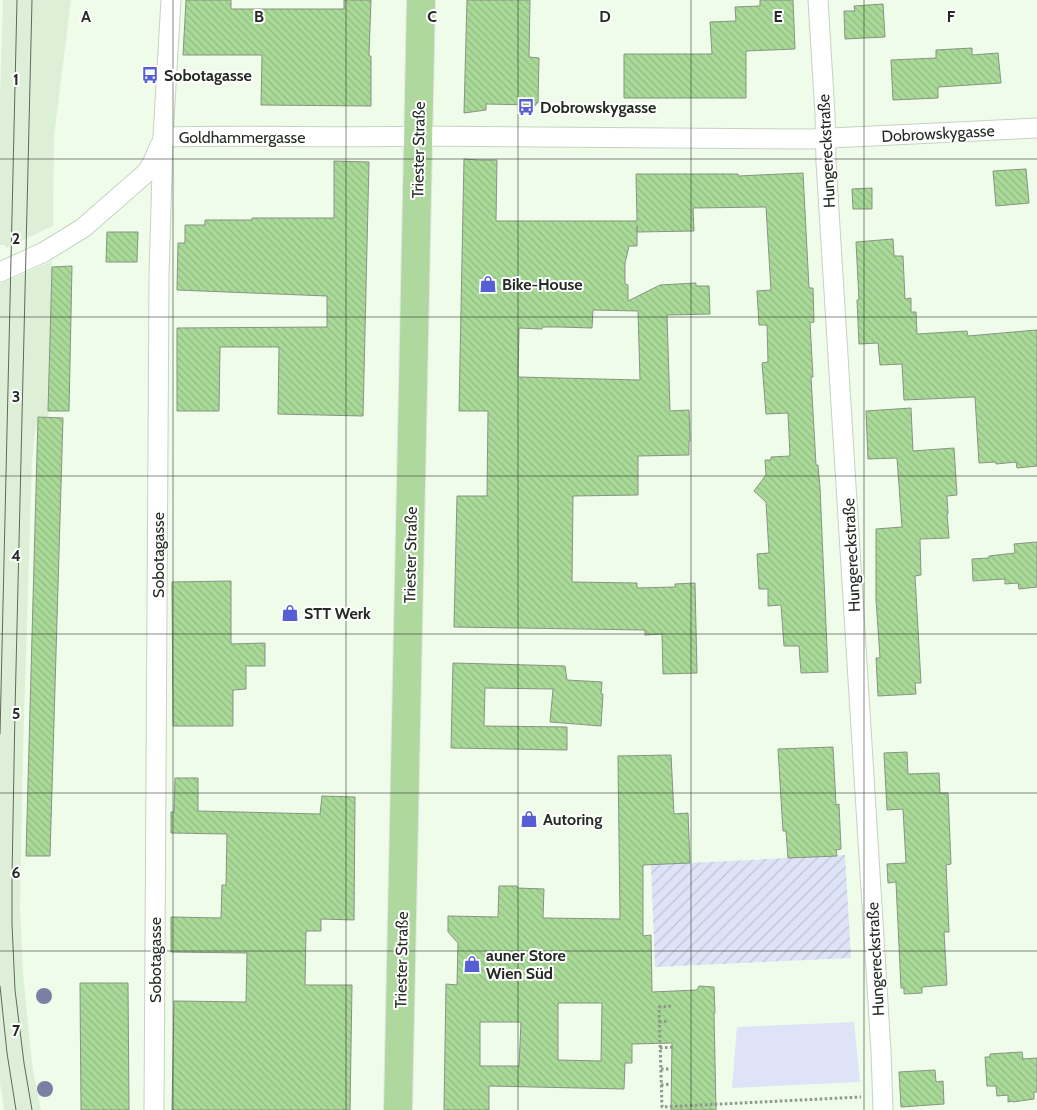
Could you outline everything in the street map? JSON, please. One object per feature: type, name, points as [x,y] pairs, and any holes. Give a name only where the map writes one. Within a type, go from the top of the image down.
[{"type":"main road","name":"Triester Straße","points":[[398,1110],[422,0]]},
{"type":"street","name":"Sobotagasse","points":[[154,1110],[159,286],[163,137],[171,0]]},
{"type":"street","name":"Hungereckstraße","points":[[818,0],[883,1110]]},
{"type":"street","name":"Dobrowskygasse","points":[[419,136],[826,138],[1037,128]]},
{"type":"street","name":"Goldhammergasse","points":[[0,272],[44,252],[66,239],[97,216],[146,173],[152,164],[163,137],[419,136]]},
{"type":"path","points":[[671,1006],[659,1006],[662,1108],[864,1097]]},
{"type":"path","points":[[660,1022],[669,1021]]},
{"type":"path","points":[[660,1048],[672,1047]]},
{"type":"path","points":[[660,1069],[670,1069]]},
{"type":"path","points":[[661,1085],[671,1084]]},
{"type":"shaded area","points":[[3,0],[71,0],[54,136],[53,226],[6,248],[5,245],[0,245],[0,96]]},
{"type":"shaded area","points":[[52,261],[48,418],[38,417],[32,462],[20,908],[23,974],[29,1035],[33,1071],[41,1110],[4,1110],[0,1082],[0,284]]},
{"type":"shaded area","points":[[845,855],[851,958],[655,967],[651,865]]},
{"type":"shaded area","points":[[854,1022],[860,1082],[732,1088],[737,1027]]},
{"type":"building","points":[[186,0],[231,0],[231,9],[344,9],[344,0],[371,0],[369,56],[371,56],[371,106],[261,105],[262,55],[183,55]]},
{"type":"building","points":[[467,0],[530,0],[529,57],[539,58],[538,103],[536,105],[486,104],[486,110],[464,113]]},
{"type":"building","points":[[760,0],[793,0],[795,49],[746,51],[746,98],[624,98],[624,54],[712,54],[710,22],[736,21],[735,7],[760,6]]},
{"type":"building","points":[[883,4],[885,37],[845,39],[844,11],[855,11],[854,6]]},
{"type":"building","points":[[972,48],[972,55],[998,53],[1001,83],[938,87],[938,98],[893,100],[891,60],[936,58],[936,50]]},
{"type":"building","points":[[464,159],[497,160],[496,221],[637,221],[636,174],[738,174],[738,176],[803,173],[809,288],[813,288],[814,322],[810,323],[813,377],[811,377],[816,465],[818,465],[820,488],[828,672],[801,673],[799,646],[784,646],[781,605],[768,606],[768,589],[759,589],[757,554],[769,553],[766,502],[754,491],[766,475],[765,460],[771,460],[771,457],[790,456],[788,413],[766,414],[762,363],[768,362],[767,325],[759,325],[757,291],[771,290],[766,207],[693,208],[694,231],[637,232],[637,246],[629,246],[625,263],[625,284],[628,285],[628,301],[660,285],[696,283],[696,286],[709,286],[710,314],[667,315],[670,411],[689,410],[689,455],[638,456],[638,495],[573,496],[572,582],[637,583],[637,588],[675,587],[675,584],[695,583],[697,673],[663,674],[662,634],[645,635],[645,630],[454,627],[457,496],[487,496],[488,411],[459,411]],"holes":[[[593,310],[638,311],[640,380],[518,377],[519,328],[592,328]]]},
{"type":"building","points":[[334,161],[369,162],[363,416],[278,414],[279,347],[220,347],[219,411],[177,411],[177,328],[327,327],[327,296],[177,290],[178,243],[185,243],[185,225],[205,225],[205,220],[334,218]]},
{"type":"building","points":[[1026,169],[1029,203],[996,206],[993,171]]},
{"type":"building","points":[[872,188],[872,209],[853,209],[852,189]]},
{"type":"building","points":[[107,232],[138,232],[137,262],[106,262]]},
{"type":"building","points":[[893,239],[894,256],[903,256],[905,299],[911,298],[911,312],[916,312],[917,334],[967,331],[968,336],[1037,330],[1037,466],[1017,468],[1016,462],[979,463],[975,397],[904,400],[902,364],[880,365],[878,343],[859,344],[856,242]]},
{"type":"building","points":[[72,266],[69,411],[48,411],[52,267]]},
{"type":"building","points":[[911,408],[913,451],[954,448],[957,495],[947,496],[949,538],[920,539],[921,575],[915,576],[921,683],[915,683],[916,694],[878,696],[876,658],[880,658],[876,599],[876,529],[902,527],[897,458],[868,459],[866,411]]},
{"type":"building","points":[[38,417],[63,418],[50,856],[26,856]]},
{"type":"building","points":[[1037,542],[1037,587],[1019,589],[1018,583],[1005,584],[1005,579],[973,581],[972,559],[1015,553],[1014,544]]},
{"type":"building","points":[[231,581],[231,644],[265,643],[265,666],[246,666],[246,689],[233,690],[233,726],[173,726],[172,582]]},
{"type":"building","points":[[453,663],[565,666],[567,680],[602,682],[601,726],[550,722],[553,689],[485,688],[484,726],[567,727],[567,750],[451,748]]},
{"type":"building","points":[[833,747],[836,805],[839,804],[841,849],[836,850],[837,856],[788,858],[786,831],[783,831],[778,749]]},
{"type":"building","points":[[907,752],[908,774],[939,773],[940,793],[948,793],[951,864],[946,865],[949,932],[944,932],[947,985],[922,987],[922,993],[904,994],[904,988],[901,988],[896,882],[888,883],[887,864],[906,863],[903,809],[887,810],[884,753]]},
{"type":"building","points":[[671,755],[674,814],[688,813],[690,863],[643,865],[643,936],[651,935],[652,992],[697,990],[699,986],[714,987],[716,1110],[671,1110],[672,1043],[632,1044],[632,1063],[625,1063],[624,1089],[489,1086],[489,1110],[444,1110],[446,984],[457,985],[458,943],[448,932],[448,916],[498,917],[499,886],[517,886],[517,888],[544,889],[543,918],[620,919],[618,756]],"holes":[[[558,1003],[602,1003],[601,1061],[558,1060]],[[480,1022],[521,1022],[519,1066],[480,1066]]]},
{"type":"building","points":[[175,778],[198,778],[198,811],[320,814],[322,796],[355,797],[354,920],[321,919],[321,931],[306,931],[305,985],[352,985],[350,1110],[172,1110],[174,1001],[246,1002],[247,953],[171,952],[171,917],[221,918],[222,885],[226,885],[227,834],[171,833],[171,812],[174,812]]},
{"type":"building","points":[[80,983],[128,983],[129,1110],[81,1110]]},
{"type":"building","points":[[1022,1052],[1023,1059],[1037,1058],[1037,1092],[1034,1092],[1034,1099],[1008,1102],[1008,1095],[997,1096],[996,1086],[987,1086],[985,1057],[990,1057],[990,1054]]},
{"type":"building","points":[[935,1070],[936,1082],[943,1081],[944,1104],[901,1107],[899,1072]]},
{"type":"tram line","points":[[0,734],[17,0]]},
{"type":"tram line","points":[[32,0],[12,877],[15,990],[32,1110]]},
{"type":"tram line","points":[[0,986],[7,1053],[16,1110]]},
{"type":"place","name":"Sobotagasse","points":[[150,75]]},
{"type":"place","name":"Dobrowskygasse","points":[[526,107]]},
{"type":"place","name":"Bike-House","points":[[488,284]]},
{"type":"place","name":"STT Werk","points":[[290,613]]},
{"type":"place","name":"Autoring","points":[[529,819]]},
{"type":"place","name":"auner Store Wien Süd","points":[[472,964]]}]
